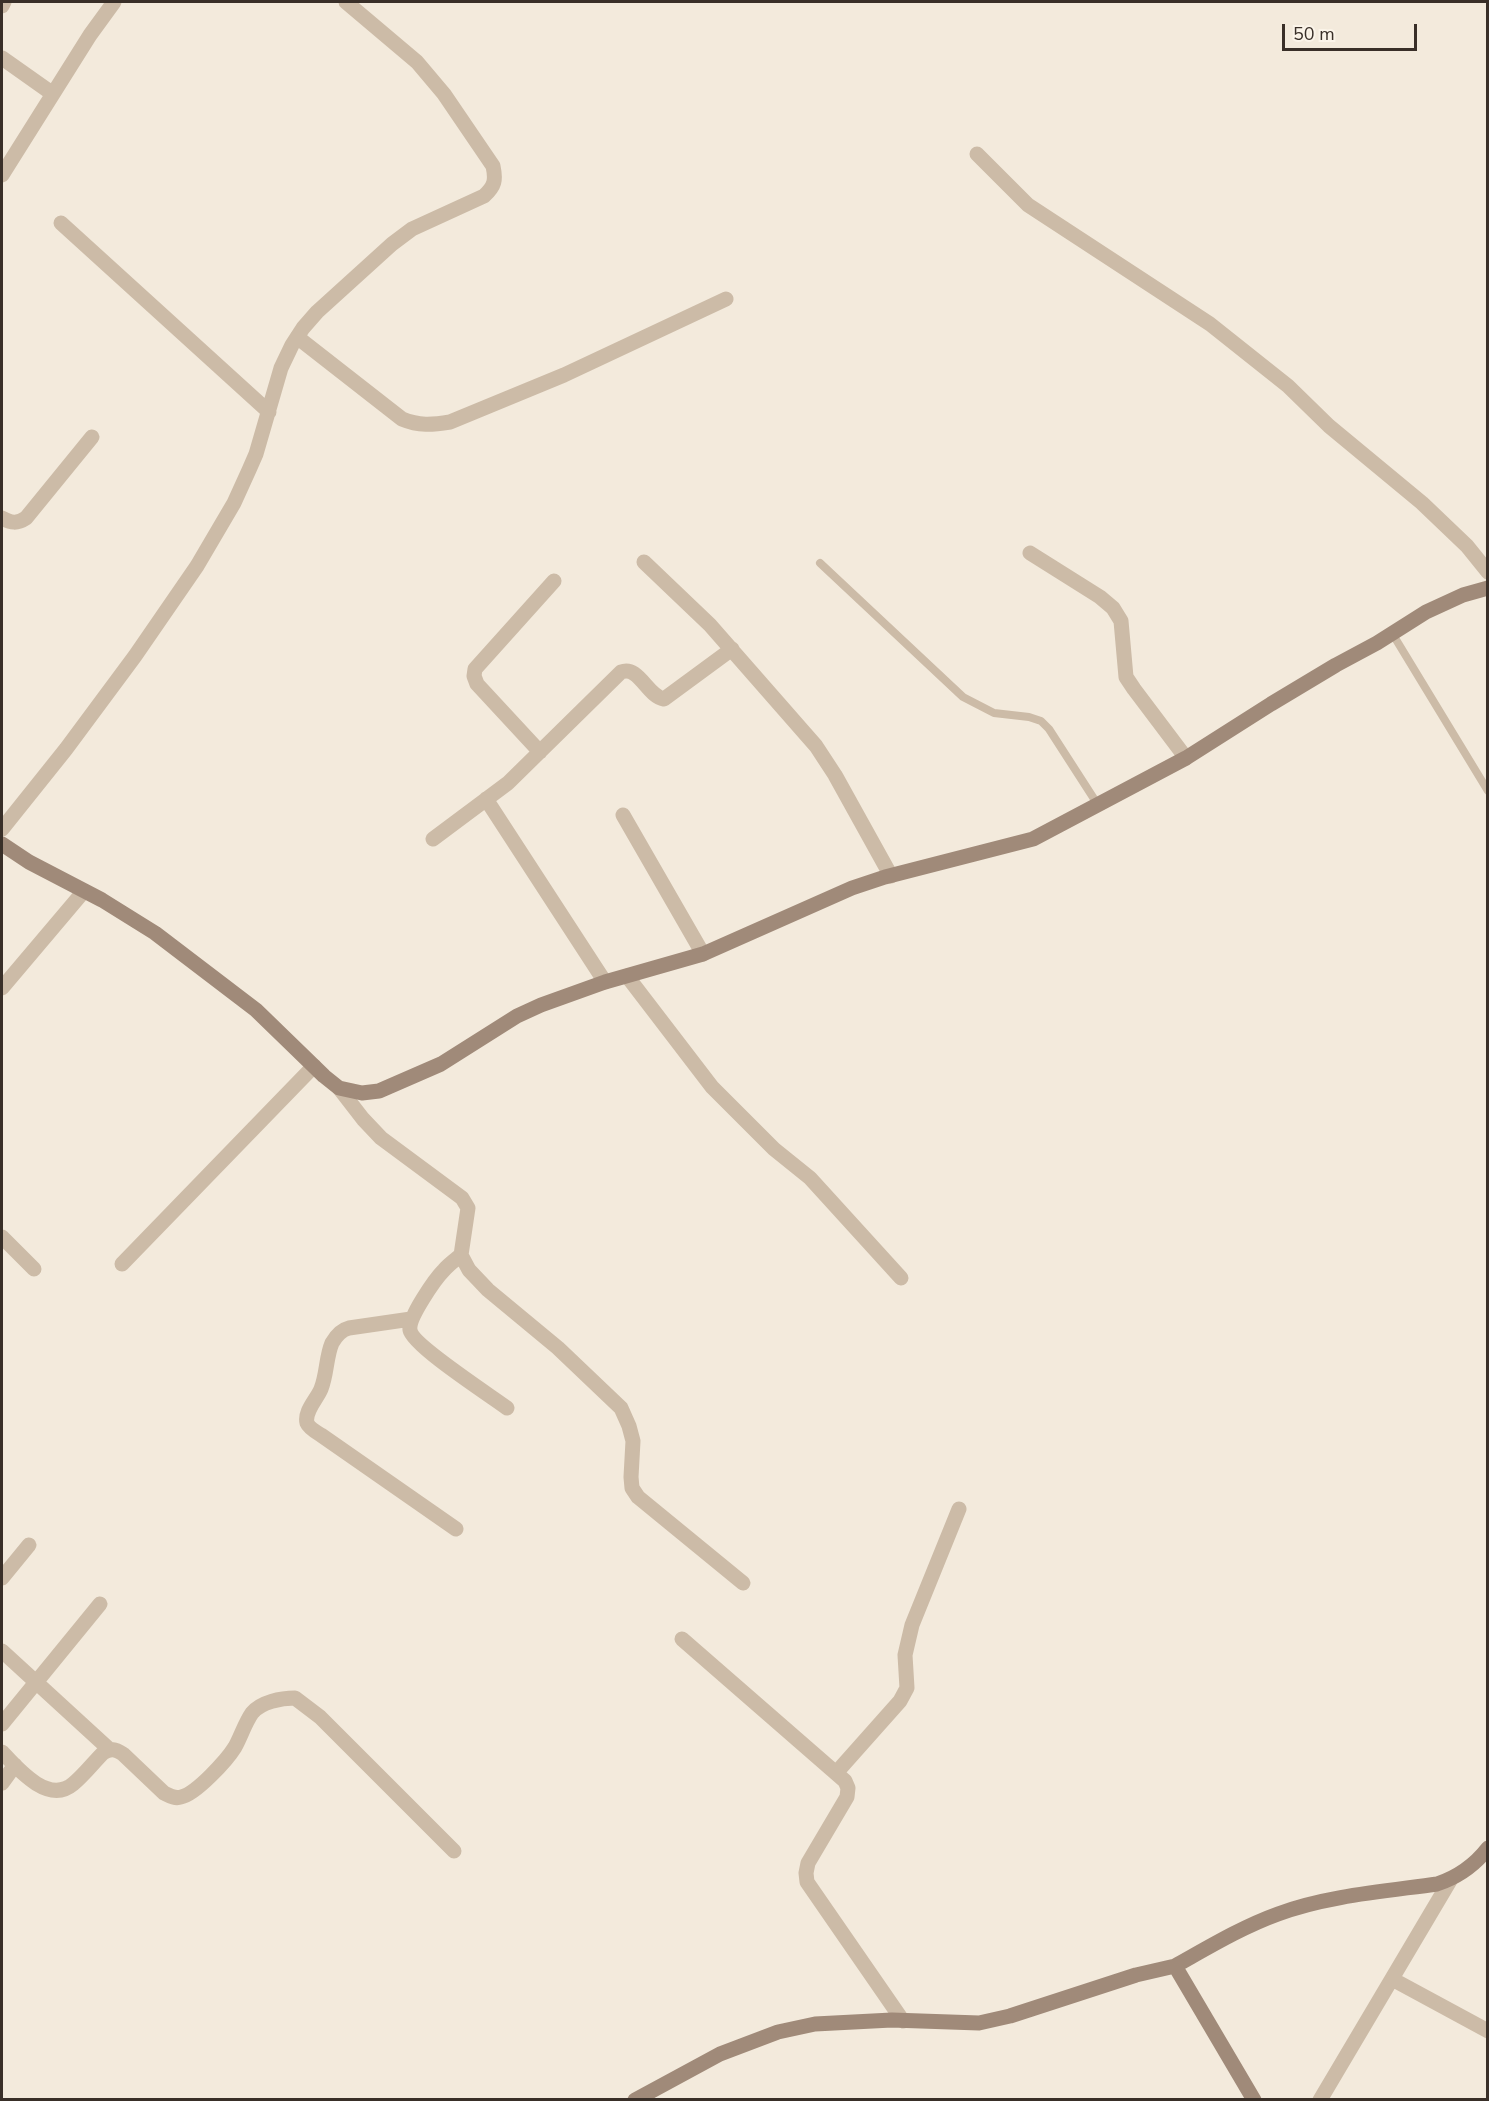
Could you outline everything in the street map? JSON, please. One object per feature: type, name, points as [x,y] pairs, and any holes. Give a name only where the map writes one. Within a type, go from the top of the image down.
[{"type":"street","points":[[2,6],[4,2]]},
{"type":"street","points":[[2,175],[90,35],[114,2]]},
{"type":"street","points":[[2,829],[66,749],[198,566],[234,503],[249,471],[281,368],[297,337],[317,312],[392,244],[422,224],[484,196],[492,189],[496,178],[493,166],[444,94],[417,62],[346,2]]},
{"type":"street","points":[[2,58],[53,94]]},
{"type":"street","points":[[977,154],[1036,212],[1210,324],[1288,386],[1329,426],[1422,503],[1467,546],[1488,572]]},
{"type":"street","points":[[61,223],[268,412]]},
{"type":"street","points":[[297,337],[402,419],[429,426],[450,422],[564,375],[726,299]]},
{"type":"street","points":[[2,518],[20,523],[26,518],[92,437]]},
{"type":"street","points":[[1030,553],[1101,597],[1113,608],[1121,621],[1126,677],[1186,758]]},
{"type":"street","points":[[644,562],[710,624],[816,746],[835,775],[891,876]]},
{"type":"street","points":[[540,752],[477,684],[474,676],[475,669],[554,581]]},
{"type":"street","points":[[339,1088],[362,1093],[379,1091],[441,1064],[517,1016],[541,1005],[604,982],[703,954],[852,888],[1033,839],[1186,758],[1280,698],[1377,643],[1426,612],[1463,595],[1488,588]]},
{"type":"street","points":[[433,839],[508,783],[621,672],[627,670],[633,672],[651,693],[664,699],[732,649]]},
{"type":"street","points":[[486,799],[604,982]]},
{"type":"street","points":[[623,815],[703,954]]},
{"type":"street","points":[[2,844],[28,862],[84,891],[155,933],[235,993],[339,1088],[381,1138],[462,1198],[468,1208],[461,1255],[470,1270],[488,1290],[558,1348],[621,1408],[633,1442],[631,1477],[632,1488],[638,1497],[743,1583]]},
{"type":"street","points":[[2,988],[84,891]]},
{"type":"street","points":[[627,976],[712,1087],[774,1149],[810,1178],[900,1278]]},
{"type":"street","points":[[122,1264],[314,1066]]},
{"type":"street","points":[[2,1237],[34,1269]]},
{"type":"street","points":[[461,1255],[443,1270],[411,1319],[410,1330],[414,1339],[507,1408]]},
{"type":"street","points":[[411,1319],[344,1329],[338,1335],[328,1355],[323,1383],[308,1411],[308,1426],[456,1528]]},
{"type":"street","points":[[836,1773],[900,1701],[907,1688],[905,1654],[912,1625],[959,1509]]},
{"type":"street","points":[[2,1578],[29,1545]]},
{"type":"street","points":[[2,1724],[100,1604]]},
{"type":"street","points":[[682,1639],[845,1781],[848,1788],[847,1797],[808,1863],[807,1882],[903,2021]]},
{"type":"street","points":[[2,1651],[109,1749]]},
{"type":"street","points":[[2,1752],[37,1784],[47,1789],[58,1790],[71,1786],[103,1753],[109,1749],[115,1749],[164,1793],[171,1797],[181,1797],[191,1793],[229,1755],[253,1713],[274,1701],[295,1698],[320,1717],[454,1851]]},
{"type":"street","points":[[2,1783],[15,1765]]},
{"type":"street","points":[[1320,2100],[1392,1979],[1461,1873],[1488,1848]]},
{"type":"street","points":[[635,2100],[720,2055],[778,2032],[815,2024],[903,2021],[979,2023],[1037,2008],[1136,1975],[1175,1966],[1242,1929],[1280,1913],[1330,1900],[1437,1884],[1461,1873]]},
{"type":"street","points":[[1175,1966],[1254,2100]]},
{"type":"street","points":[[1392,1979],[1488,2031]]},
{"type":"lane","points":[[820,563],[963,696],[994,713],[1029,717],[1041,721],[1049,729],[1098,805]]},
{"type":"lane","points":[[1392,633],[1488,791]]}]
